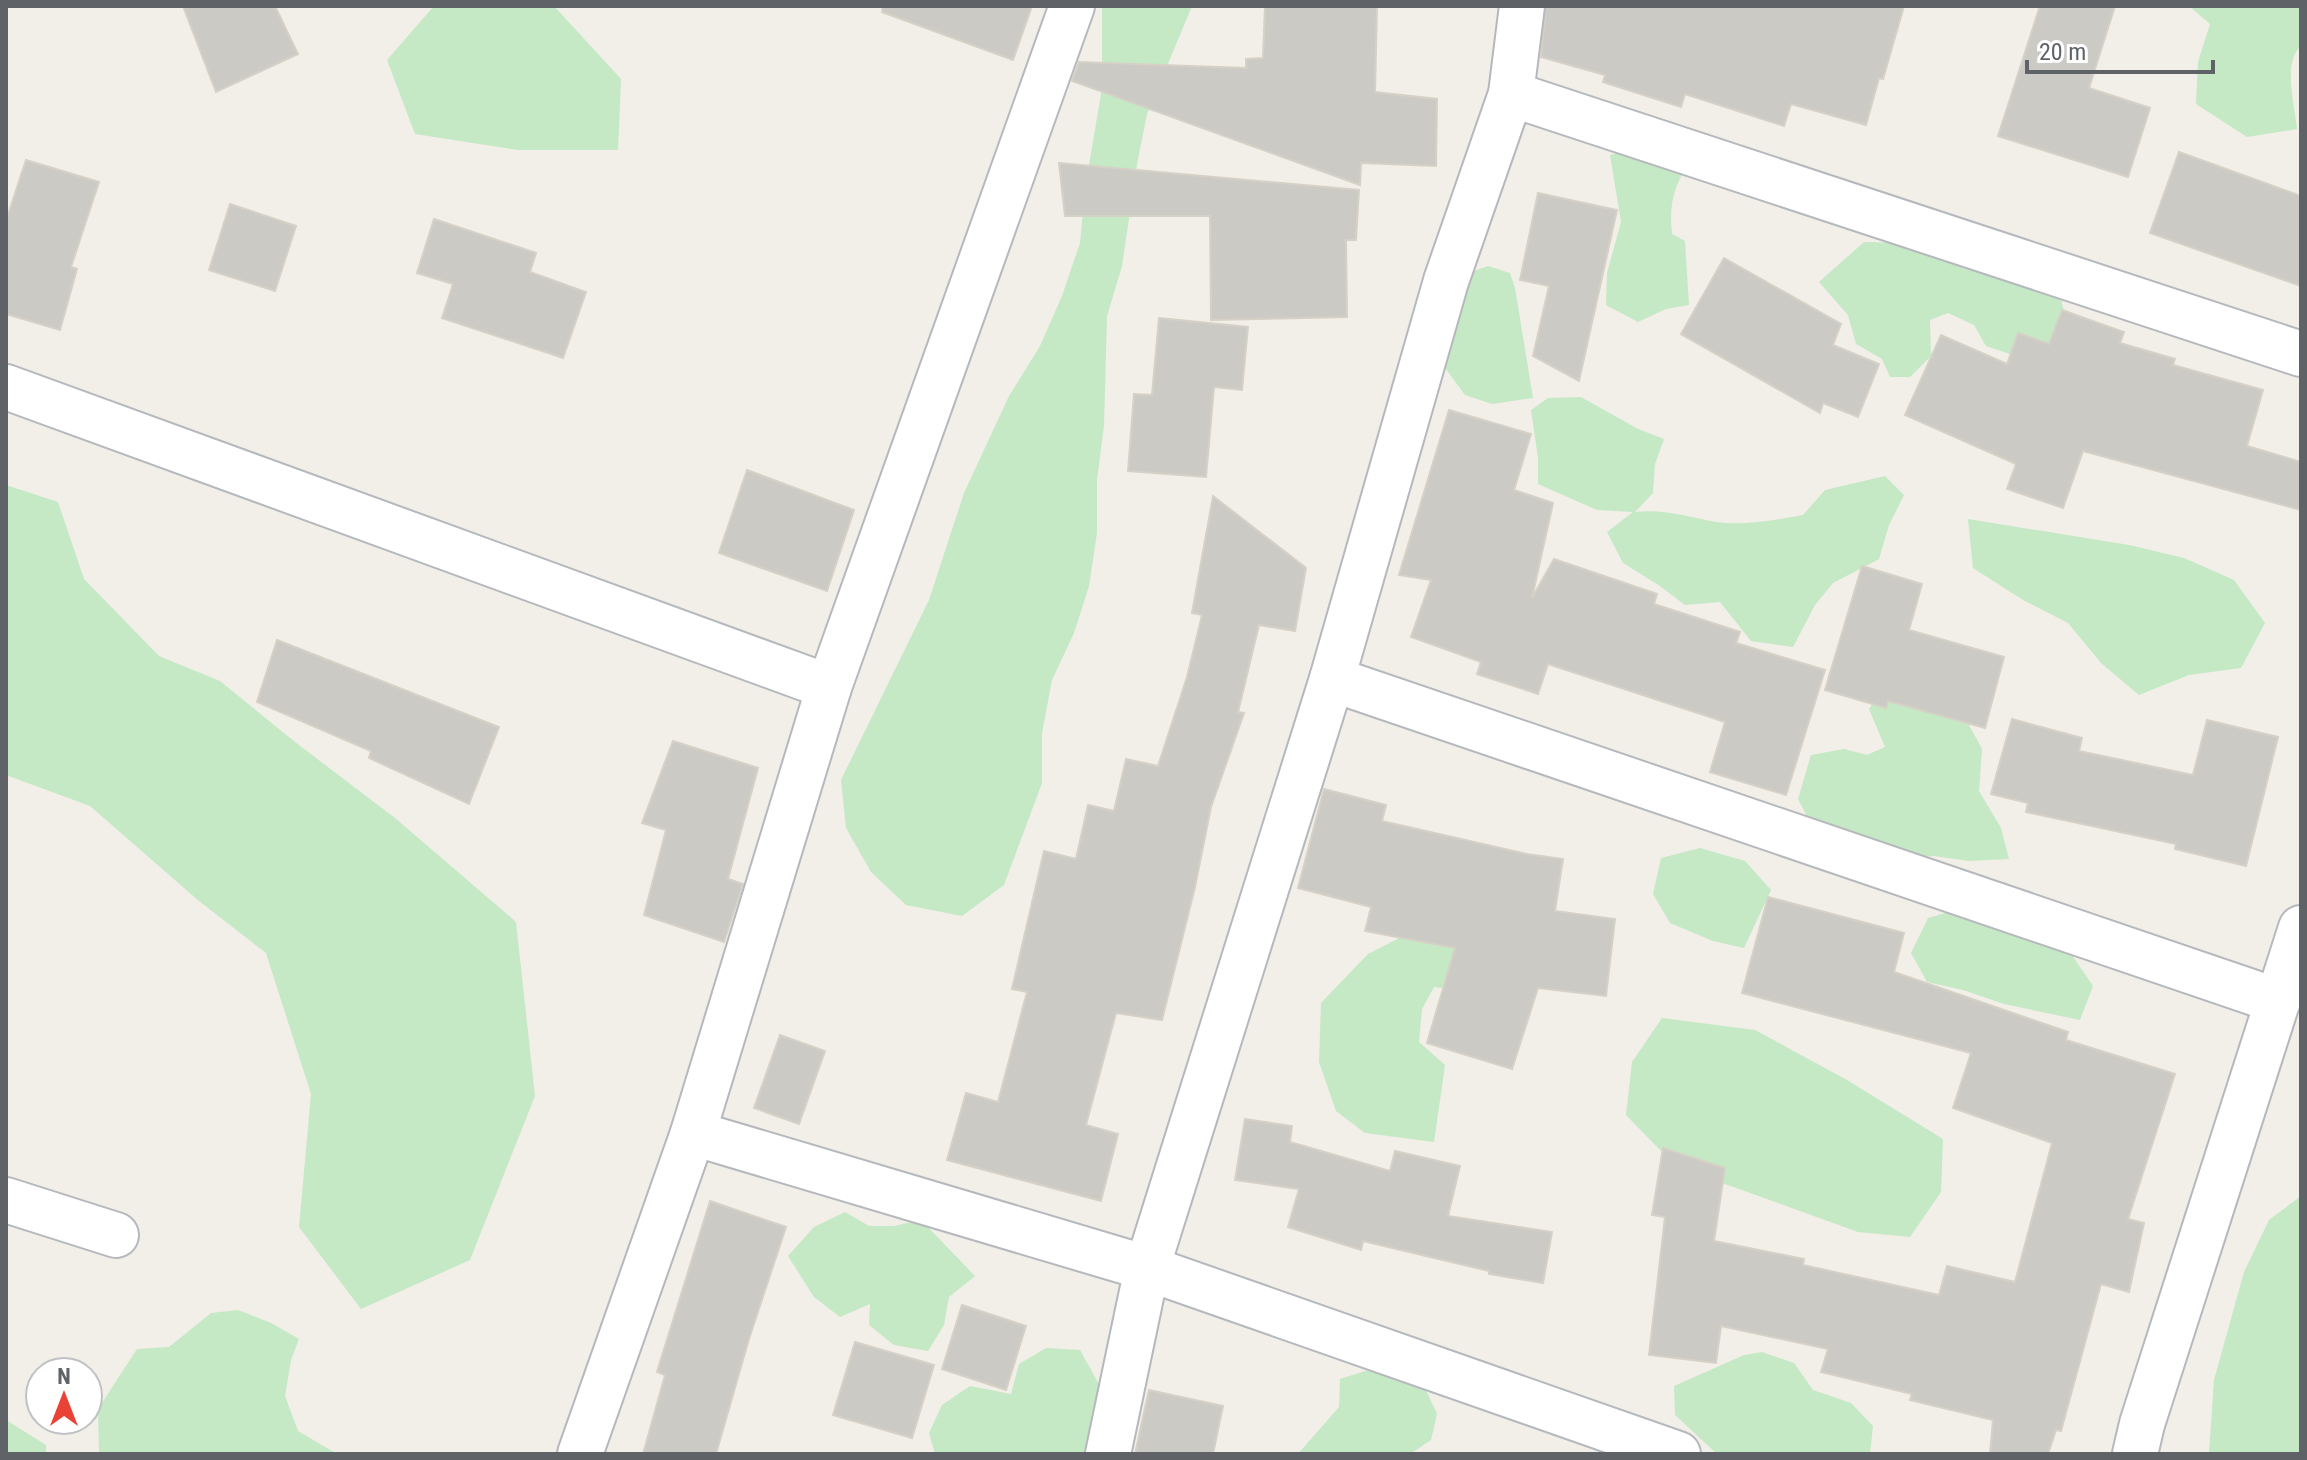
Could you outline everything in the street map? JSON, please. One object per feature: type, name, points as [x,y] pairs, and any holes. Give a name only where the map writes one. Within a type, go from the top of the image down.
[{"type":"street","points":[[580,1454],[693,1133],[829,687],[1072,6]]},
{"type":"street","points":[[1108,1454],[1147,1268],[1332,679],[1446,281],[1511,94],[1522,6]]},
{"type":"street","points":[[1511,94],[2301,354]]},
{"type":"street","points":[[6,387],[829,687]]},
{"type":"street","points":[[1332,679],[2278,1001]]},
{"type":"street","points":[[2135,1454],[2301,928]]},
{"type":"street","points":[[693,1133],[1147,1268],[1678,1454]]},
{"type":"street","points":[[6,1200],[116,1235]]},
{"type":"green space","points":[[434,6],[554,6],[621,79],[618,150],[518,150],[415,134],[387,60]]},
{"type":"green space","points":[[1102,6],[1192,6],[1147,114],[1122,266],[1107,316],[1104,426],[1097,480],[1097,533],[1089,586],[1074,633],[1052,680],[1042,733],[1042,783],[1004,885],[962,916],[906,905],[871,872],[846,828],[841,780],[929,600],[964,493],[1009,396],[1040,346],[1062,296],[1080,243],[1085,189],[1102,88]]},
{"type":"green space","points":[[2189,6],[2301,6],[2301,46],[2295,54],[2291,74],[2297,129],[2247,137],[2196,104],[2198,62],[2210,24]]},
{"type":"green space","points":[[1644,147],[1687,166],[1675,190],[1671,224],[1672,234],[1685,241],[1689,305],[1666,309],[1638,322],[1606,305],[1607,273],[1621,222],[1610,155]]},
{"type":"green space","points":[[1864,242],[1902,243],[1952,257],[1962,268],[1984,274],[2001,266],[2061,299],[2073,352],[2040,364],[1986,346],[1974,325],[1948,313],[1930,320],[1931,356],[1910,377],[1890,377],[1882,359],[1856,344],[1848,315],[1819,282]]},
{"type":"green space","points":[[1488,266],[1510,273],[1533,398],[1492,404],[1465,395],[1443,365],[1446,281]]},
{"type":"green space","points":[[1581,397],[1638,429],[1664,439],[1655,464],[1653,493],[1635,512],[1666,513],[1727,523],[1770,520],[1803,515],[1825,490],[1885,476],[1904,495],[1889,525],[1879,559],[1833,583],[1815,605],[1793,647],[1751,641],[1720,602],[1685,605],[1623,563],[1607,532],[1633,512],[1597,510],[1538,484],[1538,458],[1531,410],[1548,398]]},
{"type":"green space","points":[[6,485],[58,502],[84,579],[159,656],[220,681],[395,818],[516,922],[535,1096],[470,1260],[361,1309],[299,1227],[311,1094],[266,953],[199,901],[90,806],[6,775]]},
{"type":"green space","points":[[1968,519],[2129,545],[2184,558],[2234,580],[2265,623],[2241,668],[2189,675],[2139,695],[2101,663],[2068,623],[2023,600],[1973,568]]},
{"type":"green space","points":[[1920,635],[1982,749],[1979,791],[2001,828],[2009,859],[1969,861],[1934,856],[1912,857],[1811,824],[1798,799],[1811,755],[1844,749],[1867,755],[1885,747],[1869,709]]},
{"type":"green space","points":[[1700,848],[1745,861],[1771,890],[1744,948],[1713,941],[1670,923],[1653,894],[1661,858]]},
{"type":"green space","points":[[1956,910],[2057,933],[2093,986],[2080,1020],[2004,1004],[1927,982],[1911,953],[1928,918]]},
{"type":"green space","points":[[1415,930],[1464,937],[1472,992],[1434,987],[1422,1009],[1419,1042],[1445,1065],[1434,1142],[1365,1133],[1336,1111],[1319,1062],[1321,1003],[1368,954]]},
{"type":"green space","points":[[1662,1018],[1755,1030],[1847,1080],[1943,1139],[1941,1192],[1910,1237],[1858,1232],[1714,1180],[1662,1152],[1626,1115],[1632,1062]]},
{"type":"green space","points":[[2301,1196],[2301,1454],[2209,1454],[2214,1380],[2244,1272],[2269,1220]]},
{"type":"green space","points":[[845,1212],[869,1226],[894,1226],[921,1220],[975,1276],[949,1297],[944,1325],[928,1351],[894,1345],[869,1325],[870,1304],[840,1317],[814,1297],[788,1256],[814,1227]]},
{"type":"green space","points":[[238,1310],[271,1323],[299,1339],[291,1360],[285,1396],[298,1431],[337,1454],[99,1454],[99,1436],[104,1436],[104,1400],[137,1349],[169,1347],[211,1313]]},
{"type":"green space","points":[[1046,1348],[1080,1350],[1105,1395],[1093,1454],[935,1454],[929,1433],[942,1405],[970,1386],[1011,1394],[1019,1364]]},
{"type":"green space","points":[[1762,1352],[1794,1363],[1813,1390],[1851,1403],[1873,1426],[1870,1454],[1717,1454],[1675,1415],[1674,1386],[1744,1355]]},
{"type":"green space","points":[[1378,1367],[1424,1386],[1437,1414],[1431,1440],[1410,1454],[1298,1454],[1339,1407],[1340,1379]]},
{"type":"green space","points":[[6,1420],[24,1431],[24,1436],[32,1436],[46,1445],[46,1454],[6,1454]]},
{"type":"building","points":[[183,6],[275,6],[298,54],[216,92]]},
{"type":"building","points":[[883,6],[1032,6],[1013,60],[882,12]]},
{"type":"building","points":[[1265,6],[1377,6],[1375,92],[1437,99],[1436,166],[1361,163],[1360,185],[1072,81],[1079,62],[1246,68],[1246,59],[1263,58]]},
{"type":"building","points":[[1546,6],[1904,6],[1866,125],[1791,104],[1784,126],[1685,94],[1681,107],[1603,82],[1605,75],[1541,57]]},
{"type":"building","points":[[2040,6],[2115,6],[2089,88],[2150,108],[2128,177],[1998,136]]},
{"type":"building","points":[[2179,152],[2301,196],[2301,286],[2150,233]]},
{"type":"building","points":[[26,160],[99,182],[71,267],[77,269],[60,330],[6,314],[6,221]]},
{"type":"building","points":[[1059,163],[1359,190],[1356,240],[1346,240],[1347,317],[1211,320],[1210,216],[1065,216]]},
{"type":"building","points":[[1538,193],[1617,210],[1579,381],[1533,356],[1549,286],[1520,280]]},
{"type":"building","points":[[230,204],[296,226],[275,291],[209,270]]},
{"type":"building","points":[[434,219],[536,253],[530,272],[586,292],[563,358],[442,318],[453,284],[417,273]]},
{"type":"building","points":[[1724,258],[1841,324],[1833,345],[1879,364],[1858,417],[1823,403],[1820,413],[1681,334]]},
{"type":"building","points":[[2062,310],[2124,332],[2120,343],[2175,359],[2173,365],[2263,390],[2247,446],[2301,462],[2301,510],[2083,451],[2063,508],[2007,489],[2016,464],[1905,415],[1941,335],[2007,364],[2018,333],[2049,344]]},
{"type":"building","points":[[1159,318],[1248,327],[1242,390],[1214,387],[1206,477],[1128,471],[1134,394],[1152,395]]},
{"type":"building","points":[[1449,410],[1531,434],[1514,490],[1553,503],[1532,598],[1554,559],[1657,594],[1654,604],[1740,632],[1736,643],[1825,670],[1786,795],[1710,772],[1725,722],[1548,664],[1538,694],[1477,674],[1481,662],[1411,637],[1431,580],[1399,575]]},
{"type":"building","points":[[747,470],[854,510],[827,591],[719,553]]},
{"type":"building","points":[[1213,496],[1306,568],[1295,631],[1259,625],[1238,712],[1244,713],[1211,807],[1162,1020],[1116,1013],[1086,1125],[1118,1134],[1101,1201],[947,1160],[966,1093],[998,1102],[1027,992],[1012,989],[1044,851],[1076,859],[1088,805],[1114,811],[1126,759],[1158,766],[1187,677],[1202,615],[1192,613]]},
{"type":"building","points":[[1862,566],[1922,584],[1909,630],[2004,657],[1985,728],[1888,701],[1886,708],[1825,690]]},
{"type":"building","points":[[277,640],[499,727],[469,804],[369,758],[371,751],[257,702]]},
{"type":"building","points":[[2012,719],[2082,738],[2079,751],[2193,775],[2207,720],[2278,737],[2246,866],[2175,849],[2176,844],[2026,812],[2028,803],[1991,794]]},
{"type":"building","points":[[673,741],[758,768],[728,879],[743,884],[724,942],[644,915],[666,830],[642,823]]},
{"type":"building","points":[[1324,789],[1386,805],[1382,821],[1527,854],[1563,859],[1555,911],[1615,919],[1606,996],[1538,988],[1512,1069],[1427,1043],[1455,948],[1365,931],[1371,907],[1298,888]]},
{"type":"building","points":[[1768,897],[1904,933],[1894,972],[2068,1032],[2066,1040],[2175,1074],[2128,1219],[2144,1223],[2129,1292],[2101,1284],[2061,1431],[2056,1430],[2048,1454],[1990,1454],[1993,1420],[1910,1400],[1912,1394],[1821,1372],[1828,1349],[1721,1326],[1716,1363],[1649,1355],[1665,1217],[1652,1215],[1663,1148],[1725,1168],[1714,1241],[1804,1259],[1803,1265],[1939,1295],[1947,1266],[2015,1282],[2052,1143],[1953,1108],[1971,1053],[1742,993]]},
{"type":"building","points":[[780,1035],[825,1051],[799,1124],[754,1108]]},
{"type":"building","points":[[1245,1119],[1292,1126],[1290,1142],[1390,1171],[1395,1151],[1460,1166],[1448,1216],[1552,1232],[1543,1283],[1489,1274],[1489,1271],[1363,1241],[1361,1250],[1288,1227],[1299,1189],[1235,1180]]},
{"type":"building","points":[[710,1201],[786,1227],[716,1454],[643,1454],[665,1375],[657,1372]]},
{"type":"building","points":[[962,1305],[1026,1326],[1006,1390],[942,1369]]},
{"type":"building","points":[[855,1342],[934,1365],[912,1438],[833,1415]]},
{"type":"building","points":[[1149,1390],[1223,1406],[1213,1454],[1135,1454]]}]
